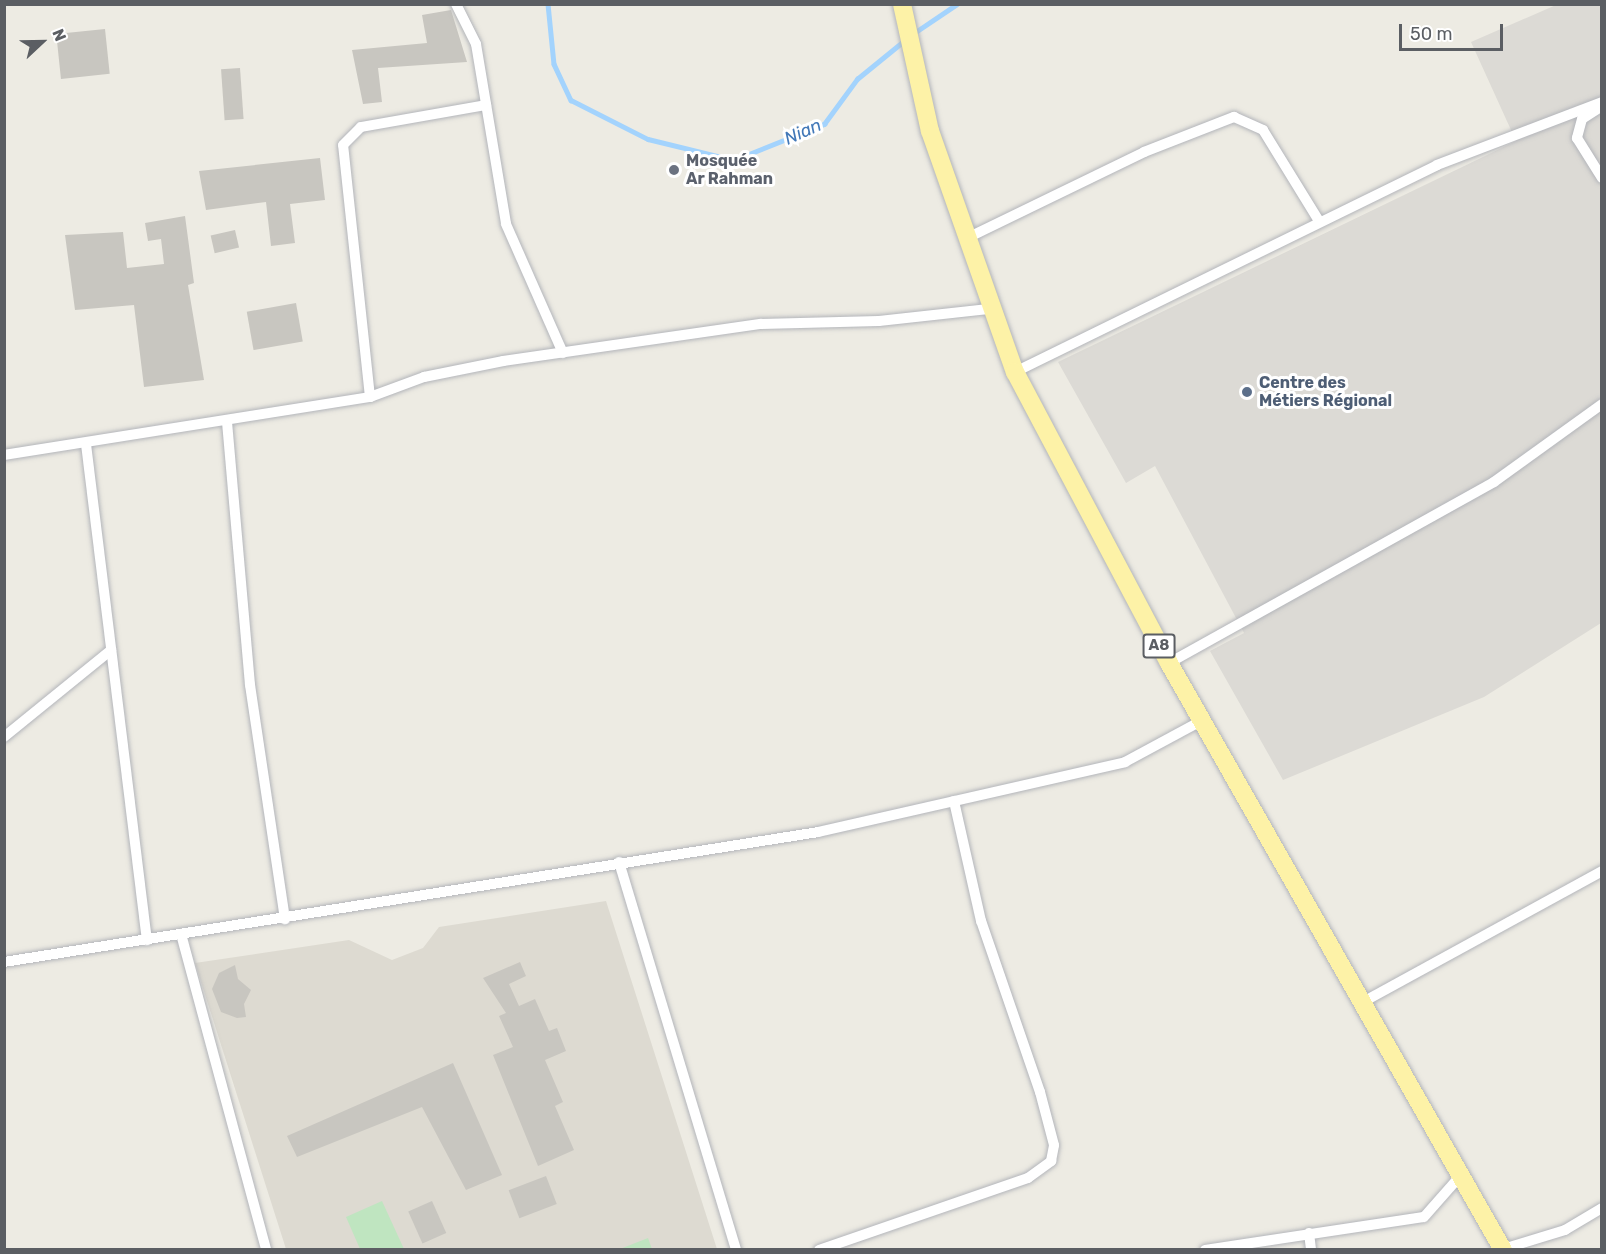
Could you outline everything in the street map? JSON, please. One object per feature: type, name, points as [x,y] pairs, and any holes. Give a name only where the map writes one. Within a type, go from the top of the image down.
[{"type":"main road","name":"A8","points":[[902,4],[930,131],[988,309],[1015,372],[1169,663],[1503,1249]]},
{"type":"street","points":[[456,4],[476,44],[506,224],[563,353]]},
{"type":"street","points":[[1602,104],[1576,128],[1581,146],[1602,178]]},
{"type":"street","points":[[1015,372],[1437,165],[1602,104]]},
{"type":"street","points":[[370,397],[343,145],[361,128],[486,105]]},
{"type":"street","points":[[964,239],[1144,152],[1234,117],[1263,130],[1319,221]]},
{"type":"street","points":[[4,455],[227,422],[370,397],[424,377],[563,353],[761,324],[879,321],[988,309]]},
{"type":"street","points":[[1169,663],[1494,482],[1602,404]]},
{"type":"street","points":[[227,422],[250,685],[285,919]]},
{"type":"street","points":[[86,444],[147,940]]},
{"type":"street","points":[[4,737],[111,650]]},
{"type":"street","points":[[4,962],[285,919],[620,862],[818,832],[1125,762],[1203,720]]},
{"type":"street","points":[[819,1250],[1028,1178],[1051,1161],[1054,1145],[1040,1092],[981,921],[954,801]]},
{"type":"street","points":[[620,862],[736,1250]]},
{"type":"street","points":[[1363,1002],[1602,871]]},
{"type":"street","points":[[181,934],[266,1250]]},
{"type":"street","points":[[1204,1250],[1424,1217],[1461,1176]]},
{"type":"street","points":[[1503,1249],[1565,1230],[1602,1208]]},
{"type":"street","points":[[1309,1233],[1311,1250]]},
{"type":"shaded area","points":[[1556,5],[1601,5],[1601,623],[1484,697],[1283,780],[1210,651],[1244,633],[1155,466],[1126,483],[1058,362],[1516,141],[1471,42]]},
{"type":"shaded area","points":[[606,901],[717,1249],[286,1249],[195,963],[349,940],[392,960],[423,948],[439,927]]},
{"type":"green space","points":[[382,1201],[404,1249],[360,1249],[346,1217]]},
{"type":"green space","points":[[648,1238],[652,1249],[620,1249]]},
{"type":"building","points":[[451,10],[467,62],[378,68],[382,102],[363,104],[352,50],[427,43],[422,15]]},
{"type":"building","points":[[105,29],[110,74],[61,79],[56,34]]},
{"type":"building","points":[[240,68],[244,119],[225,120],[221,69]]},
{"type":"building","points":[[320,158],[325,200],[290,204],[295,243],[271,246],[266,202],[206,210],[199,171]]},
{"type":"building","points":[[185,216],[194,283],[188,285],[204,380],[144,387],[134,305],[75,310],[65,235],[123,232],[127,268],[164,264],[161,239],[148,241],[145,223]]},
{"type":"building","points":[[235,230],[239,248],[215,253],[211,236]]},
{"type":"building","points":[[296,303],[303,341],[254,350],[247,312]]},
{"type":"building","points":[[520,962],[526,976],[509,984],[519,1006],[535,999],[549,1031],[557,1028],[566,1051],[545,1060],[563,1102],[555,1106],[574,1150],[538,1166],[493,1055],[513,1047],[499,1016],[506,1013],[483,978]]},
{"type":"building","points":[[235,965],[238,979],[251,990],[244,1004],[246,1017],[237,1018],[221,1012],[212,989],[219,973]]},
{"type":"building","points":[[453,1063],[502,1175],[466,1190],[422,1107],[297,1157],[287,1136]]},
{"type":"building","points":[[546,1176],[557,1204],[519,1218],[509,1190]]},
{"type":"building","points":[[432,1201],[446,1233],[422,1244],[408,1212]]},
{"type":"waterway","name":"Nian","points":[[548,4],[554,64],[571,100],[648,139],[726,158],[739,158],[824,124],[857,79],[905,40]]},
{"type":"waterway","name":"Nian","points":[[914,33],[957,4]]},
{"type":"place","name":"Mosquée Ar Rahman","points":[[674,170]]},
{"type":"place","name":"Centre des Métiers Régional","points":[[1247,392]]}]
